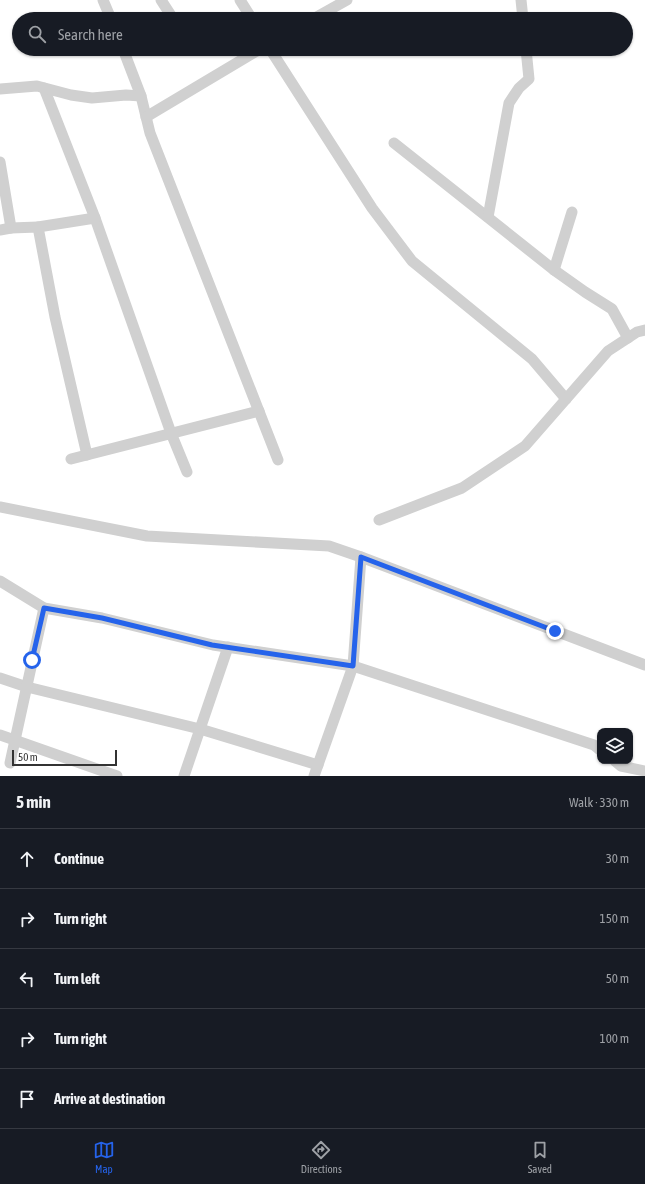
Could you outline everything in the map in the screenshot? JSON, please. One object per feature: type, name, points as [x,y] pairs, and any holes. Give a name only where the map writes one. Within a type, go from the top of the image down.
[{"type":"street","points":[[103,0],[108,12]]},
{"type":"street","points":[[161,0],[169,12]]},
{"type":"street","points":[[240,0],[248,12]]},
{"type":"street","points":[[326,12],[348,0]]},
{"type":"street","points":[[521,0],[522,12]]},
{"type":"street","points":[[125,56],[141,96],[150,133],[278,460]]},
{"type":"street","points":[[146,117],[248,56]]},
{"type":"street","points":[[274,56],[372,208],[412,261],[532,359],[566,399]]},
{"type":"street","points":[[488,217],[510,103],[519,88],[529,79],[527,56]]},
{"type":"street","points":[[0,89],[37,86],[71,95],[92,98],[126,95],[141,96]]},
{"type":"street","points":[[44,88],[94,218],[171,433],[187,472]]},
{"type":"street","points":[[394,142],[554,270],[612,309],[628,338]]},
{"type":"street","points":[[0,162],[11,228]]},
{"type":"street","points":[[554,270],[572,212]]},
{"type":"street","points":[[0,230],[38,227],[94,218]]},
{"type":"street","points":[[38,227],[55,317],[87,455]]},
{"type":"street","points":[[379,520],[462,488],[525,446],[608,351],[637,332],[645,330]]},
{"type":"street","points":[[71,459],[259,411]]},
{"type":"street","points":[[0,507],[147,536],[330,546],[645,665]]},
{"type":"street","points":[[314,776],[353,666],[361,557]]},
{"type":"street","points":[[0,581],[44,608],[102,618],[212,645],[353,666],[594,745],[597,748]]},
{"type":"street","points":[[10,763],[44,608]]},
{"type":"street","points":[[184,776],[228,647]]},
{"type":"street","points":[[0,678],[27,687],[200,729],[318,764]]},
{"type":"street","points":[[0,735],[116,776]]},
{"type":"street","points":[[619,764],[621,766],[645,771]]},
{"type":"route","points":[[32,660],[44,608],[102,618],[212,645],[353,666],[361,557],[555,631]]}]
